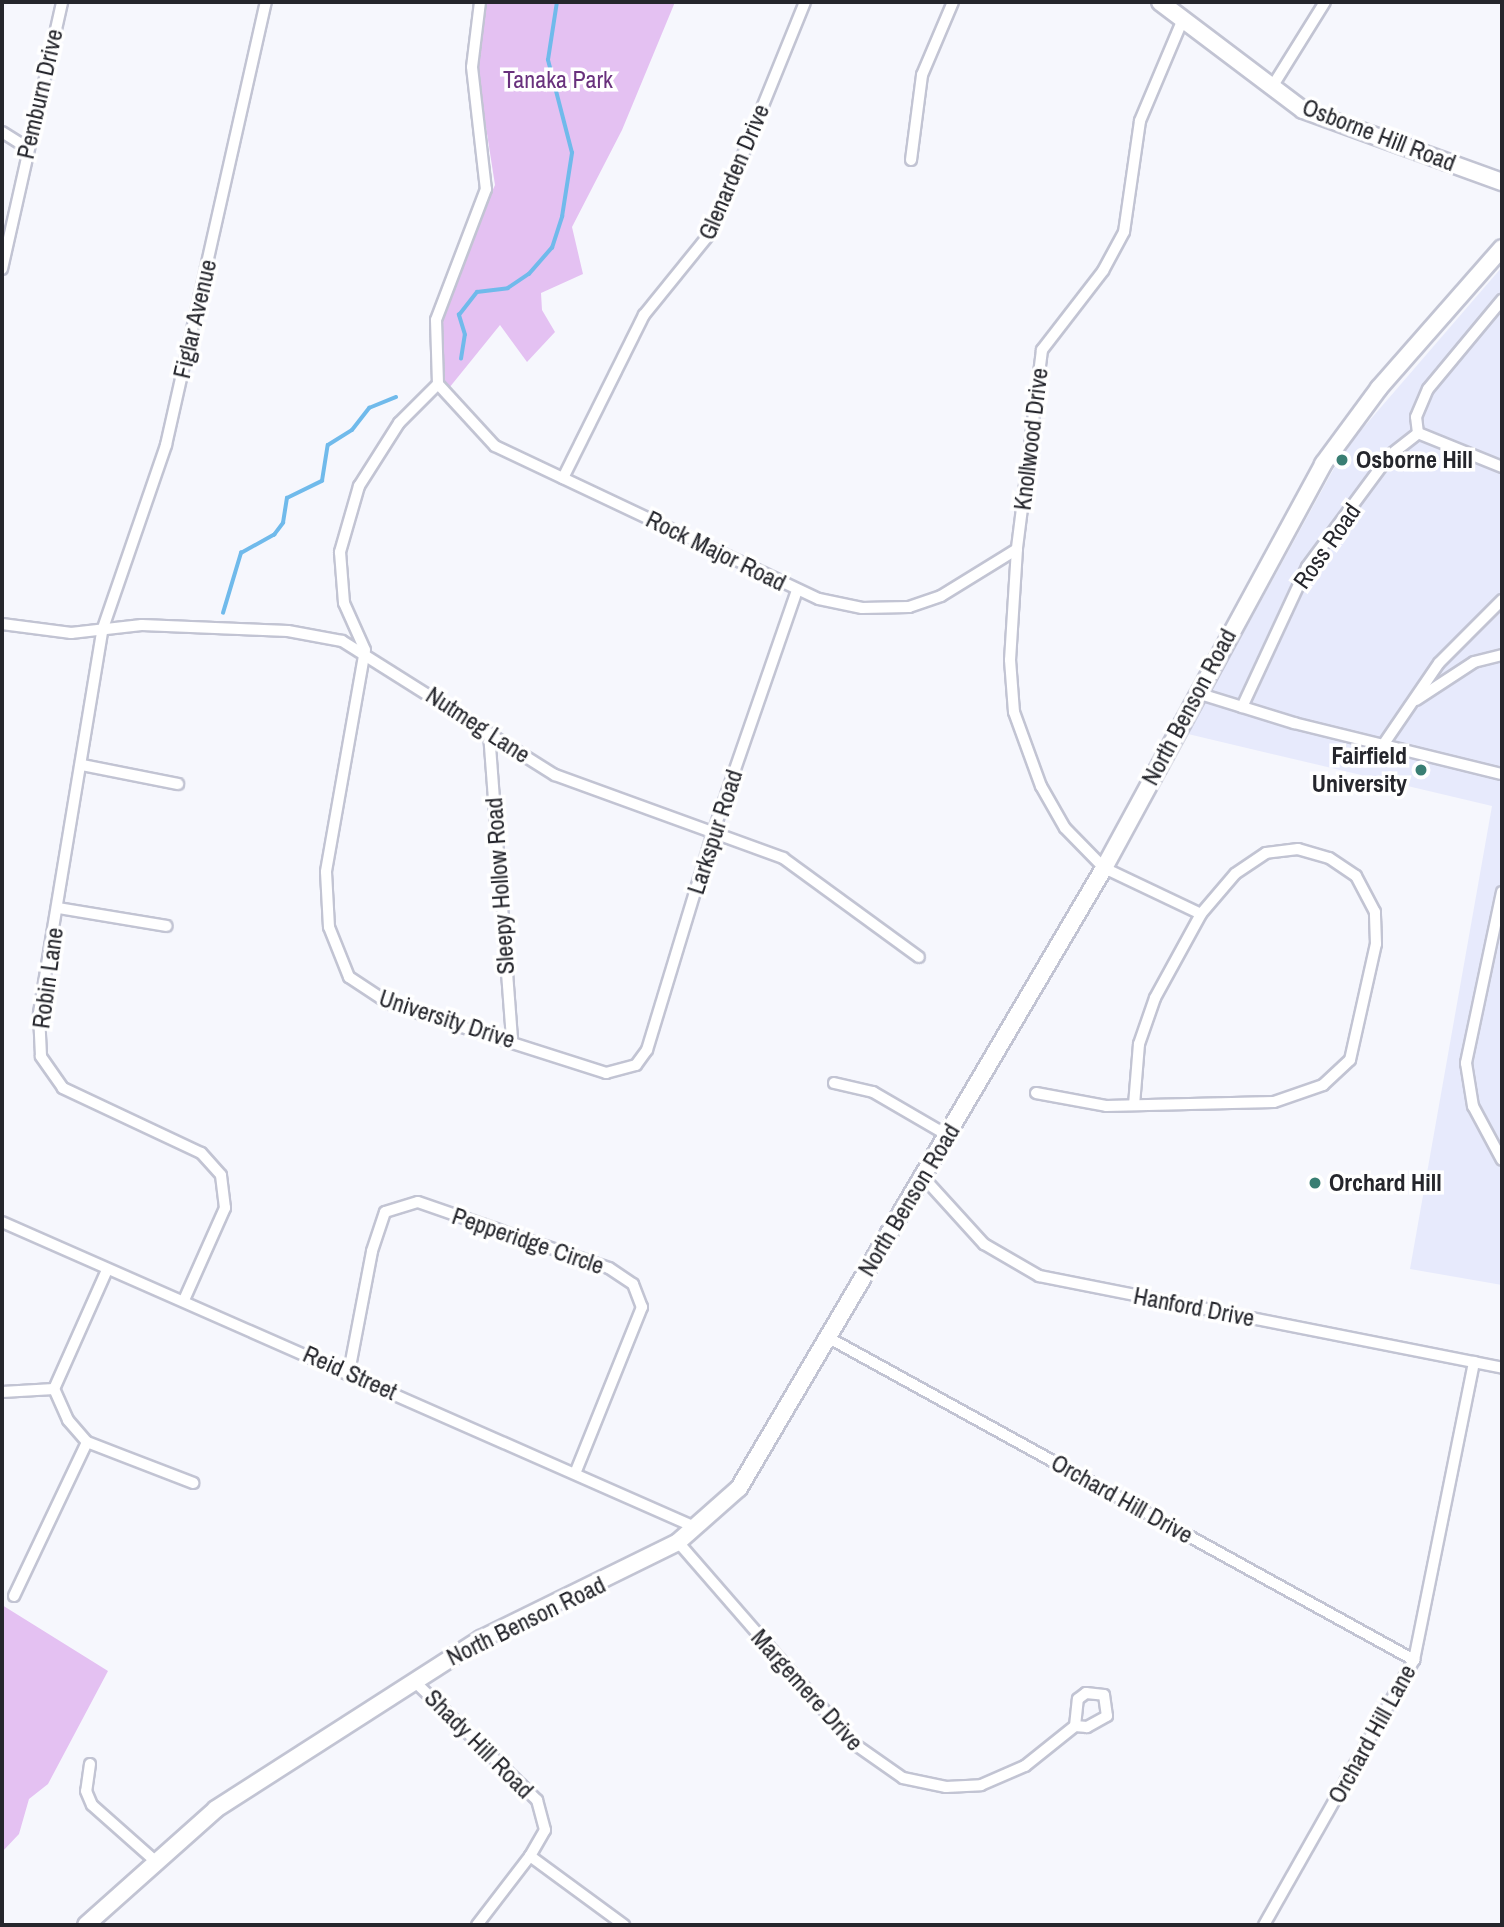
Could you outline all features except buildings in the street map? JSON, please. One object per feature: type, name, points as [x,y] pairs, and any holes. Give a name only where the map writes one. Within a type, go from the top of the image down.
[{"type":"main road","name":"Osborne Hill Road","points":[[1160,2],[1272,87],[1317,116],[1502,182]]},
{"type":"main road","name":"North Benson Road","points":[[86,1925],[153,1859],[216,1809],[414,1680],[493,1633],[678,1542],[697,1528],[747,1477],[1104,867],[1262,568],[1344,432],[1502,248]]},
{"type":"street","name":"Pemburn Drive","points":[[2,269],[62,2]]},
{"type":"street","name":"Figlar Avenue","points":[[102,631],[166,445],[266,2]]},
{"type":"street","points":[[365,650],[341,588],[346,523],[359,486],[399,423],[438,384],[436,320],[486,189],[472,67],[480,2]]},
{"type":"street","name":"Glenarden Drive","points":[[563,478],[644,315],[712,231],[805,2]]},
{"type":"street","points":[[911,160],[922,75],[953,2]]},
{"type":"street","points":[[1272,87],[1325,2]]},
{"type":"street","name":"Knollwood Drive","points":[[1104,867],[1052,808],[1014,712],[1010,660],[1017,549],[1042,349],[1103,271],[1124,232],[1140,121],[1183,19]]},
{"type":"street","points":[[2,132],[28,148]]},
{"type":"street","points":[[1502,300],[1428,389],[1416,417],[1418,433],[1502,467]]},
{"type":"street","name":"Rock Major Road","points":[[438,384],[495,446],[797,590],[862,608],[909,607],[941,596],[1017,549]]},
{"type":"street","name":"Ross Road","points":[[1242,707],[1307,567],[1389,456],[1418,433]]},
{"type":"street","name":"Larkspur Road","points":[[629,1070],[648,1050],[713,833],[797,590]]},
{"type":"street","points":[[1383,745],[1448,653],[1502,600]]},
{"type":"street","name":"Nutmeg Lane","points":[[2,624],[71,633],[142,625],[288,631],[365,650],[489,733],[599,795],[783,858],[919,957]]},
{"type":"street","name":"Robin Lane","points":[[102,631],[39,1013],[45,1064],[74,1097],[209,1158],[225,1186],[225,1208],[184,1300]]},
{"type":"street","name":"University Drive","points":[[365,650],[326,872],[329,927],[340,963],[378,999],[512,1039],[606,1073],[629,1070]]},
{"type":"street","points":[[1413,701],[1474,662],[1502,655]]},
{"type":"street","points":[[1197,693],[1383,745],[1502,774]]},
{"type":"street","name":"Sleepy Hollow Road","points":[[489,733],[512,1039]]},
{"type":"street","points":[[82,765],[178,784]]},
{"type":"street","points":[[1036,1093],[1106,1106],[1274,1102],[1323,1085],[1350,1060],[1376,944],[1375,912],[1356,876],[1329,858],[1298,849],[1266,853],[1235,874],[1201,914],[1155,998],[1139,1044],[1133,1105]]},
{"type":"street","points":[[1104,867],[1201,914]]},
{"type":"street","points":[[1502,892],[1466,1063],[1474,1106],[1502,1160]]},
{"type":"street","points":[[58,908],[167,926]]},
{"type":"street","points":[[834,1083],[873,1092],[947,1135]]},
{"type":"street","name":"Hanford Drive","points":[[923,1177],[984,1244],[1039,1276],[1502,1368]]},
{"type":"street","name":"Pepperidge Circle","points":[[349,1372],[372,1251],[385,1212],[418,1202],[609,1268],[633,1284],[642,1307],[576,1471]]},
{"type":"street","name":"Reid Street","points":[[2,1222],[107,1270],[184,1300],[576,1471],[697,1528]]},
{"type":"street","points":[[107,1270],[54,1389],[68,1420],[87,1442],[193,1483]]},
{"type":"street","name":"Orchard Hill Drive","points":[[829,1338],[1414,1660]]},
{"type":"street","name":"Orchard Hill Lane","points":[[1264,1925],[1414,1660],[1474,1363]]},
{"type":"street","points":[[2,1392],[54,1389]]},
{"type":"street","points":[[14,1596],[87,1442]]},
{"type":"street","name":"Margemere Drive","points":[[678,1542],[853,1743],[903,1778],[946,1787],[981,1785],[1025,1766],[1075,1726]]},
{"type":"street","name":"Shady Hill Road","points":[[414,1680],[537,1800],[545,1830],[530,1856],[477,1925]]},
{"type":"street","points":[[90,1765],[86,1791],[92,1805],[153,1859]]},
{"type":"street","points":[[530,1856],[624,1925]]},
{"type":"shaded area","name":"Fairfield University","points":[[1502,267],[1502,1285],[1410,1269],[1492,806],[1188,734],[1344,450]]},
{"type":"green space","name":"Tanaka Park","points":[[485,2],[675,2],[622,130],[572,227],[583,274],[541,293],[542,310],[555,332],[527,362],[500,325],[445,393],[438,380],[441,324],[464,252],[495,185],[476,63]]},
{"type":"green space","points":[[2,1605],[108,1671],[48,1784],[29,1799],[19,1834],[2,1852]]},
{"type":"waterway","points":[[461,359],[465,335],[459,315],[477,292],[508,288],[529,274],[552,248],[562,217],[572,153],[548,60],[557,2]]},
{"type":"waterway","points":[[223,613],[241,553],[274,535],[283,523],[287,498],[322,481],[328,445],[352,430],[369,408],[396,397]]},
{"type":"place","name":"Osborne Hill","points":[[1342,460]]},
{"type":"place","name":"Fairfield University","points":[[1421,770]]},
{"type":"place","name":"Orchard Hill","points":[[1315,1183]]}]
